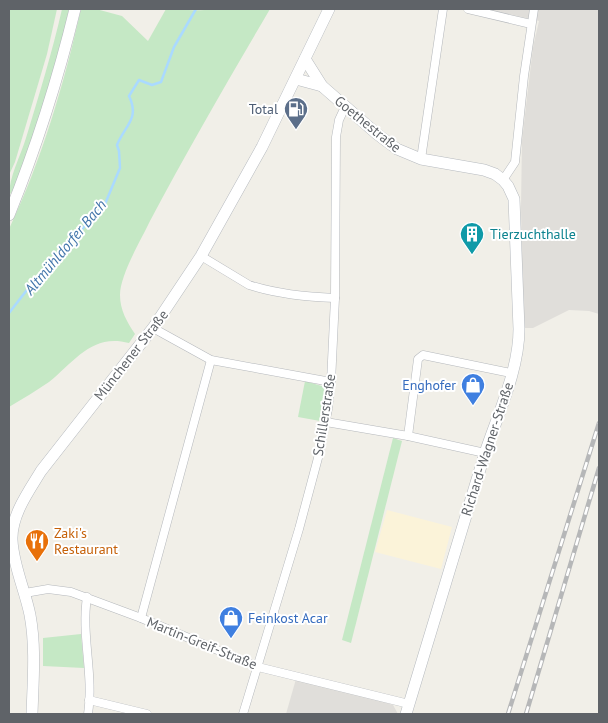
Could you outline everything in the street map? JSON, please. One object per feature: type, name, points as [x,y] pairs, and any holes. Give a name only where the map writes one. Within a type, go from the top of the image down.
[{"type":"street","points":[[9,215],[43,125],[75,9]]},
{"type":"street","name":"Münchener Straße","points":[[32,714],[30,616],[12,543],[12,530],[18,512],[28,491],[46,465],[153,328],[201,256],[250,170],[296,80],[329,9]]},
{"type":"street","points":[[421,159],[443,9]]},
{"type":"street","points":[[468,9],[532,24]]},
{"type":"street","points":[[503,180],[515,162],[524,76],[534,9]]},
{"type":"street","name":"Goethestraße","points":[[305,59],[322,86],[388,143],[405,153],[421,159],[490,172],[503,180]]},
{"type":"street","name":"Goethestraße","points":[[296,80],[322,86]]},
{"type":"street","name":"Schillerstraße","points":[[244,714],[299,530],[326,422],[332,382],[335,298],[336,137],[339,120],[345,107]]},
{"type":"street","name":"Richard-Wagner-Straße","points":[[408,709],[511,374],[519,338],[515,212],[512,193],[503,180]]},
{"type":"street","points":[[201,256],[257,288],[299,296],[335,298]]},
{"type":"street","points":[[153,328],[211,360],[332,382]]},
{"type":"street","points":[[408,436],[418,359],[420,357],[424,356],[511,374]]},
{"type":"street","points":[[141,618],[211,360]]},
{"type":"street","points":[[326,422],[408,436],[485,454]]},
{"type":"street","name":"Martin-Greif-Straße","points":[[25,593],[42,589],[56,589],[87,597],[258,666],[408,709]]},
{"type":"street","points":[[87,597],[85,612],[90,662],[88,714]]},
{"type":"street","points":[[90,700],[147,714]]},
{"type":"shaded area","points":[[487,9],[599,9],[599,314],[589,311],[569,310],[533,328],[523,328],[522,140],[533,47],[539,21]]},
{"type":"shaded area","points":[[296,679],[341,688],[393,705],[398,714],[286,714]]},
{"type":"green space","points":[[9,9],[57,9],[47,54],[15,162],[9,175]]},
{"type":"green space","points":[[62,9],[69,9],[52,77],[38,122],[14,188],[9,196],[13,174],[26,138]]},
{"type":"green space","points":[[81,9],[96,9],[122,16],[148,41],[166,9],[270,9],[179,167],[127,268],[121,287],[120,300],[124,316],[135,334],[129,343],[116,341],[94,345],[49,382],[9,407],[9,229],[32,176],[51,121]]},
{"type":"green space","points":[[305,381],[325,387],[320,421],[298,417]]},
{"type":"green space","points":[[393,438],[402,441],[351,643],[342,640]]},
{"type":"green space","points":[[81,634],[84,668],[43,666],[43,638]]},
{"type":"sand","points":[[387,510],[452,527],[441,569],[375,552]]},
{"type":"waterway","name":"Altmühldorfer Bach","points":[[9,313],[30,286],[105,204],[120,168],[117,145],[132,116],[132,104],[129,96],[139,80],[152,85],[161,82],[174,47],[196,9]]},
{"type":"railway","points":[[508,714],[599,423]]},
{"type":"railway","points":[[526,714],[599,468]]},
{"type":"place","name":"Total","points":[[296,130]]},
{"type":"place","name":"Tierzuchthalle","points":[[472,255]]},
{"type":"place","name":"Enghofer","points":[[473,406]]},
{"type":"place","name":"Zaki's Restaurant","points":[[37,562]]},
{"type":"place","name":"Feinkost Acar","points":[[231,639]]}]
